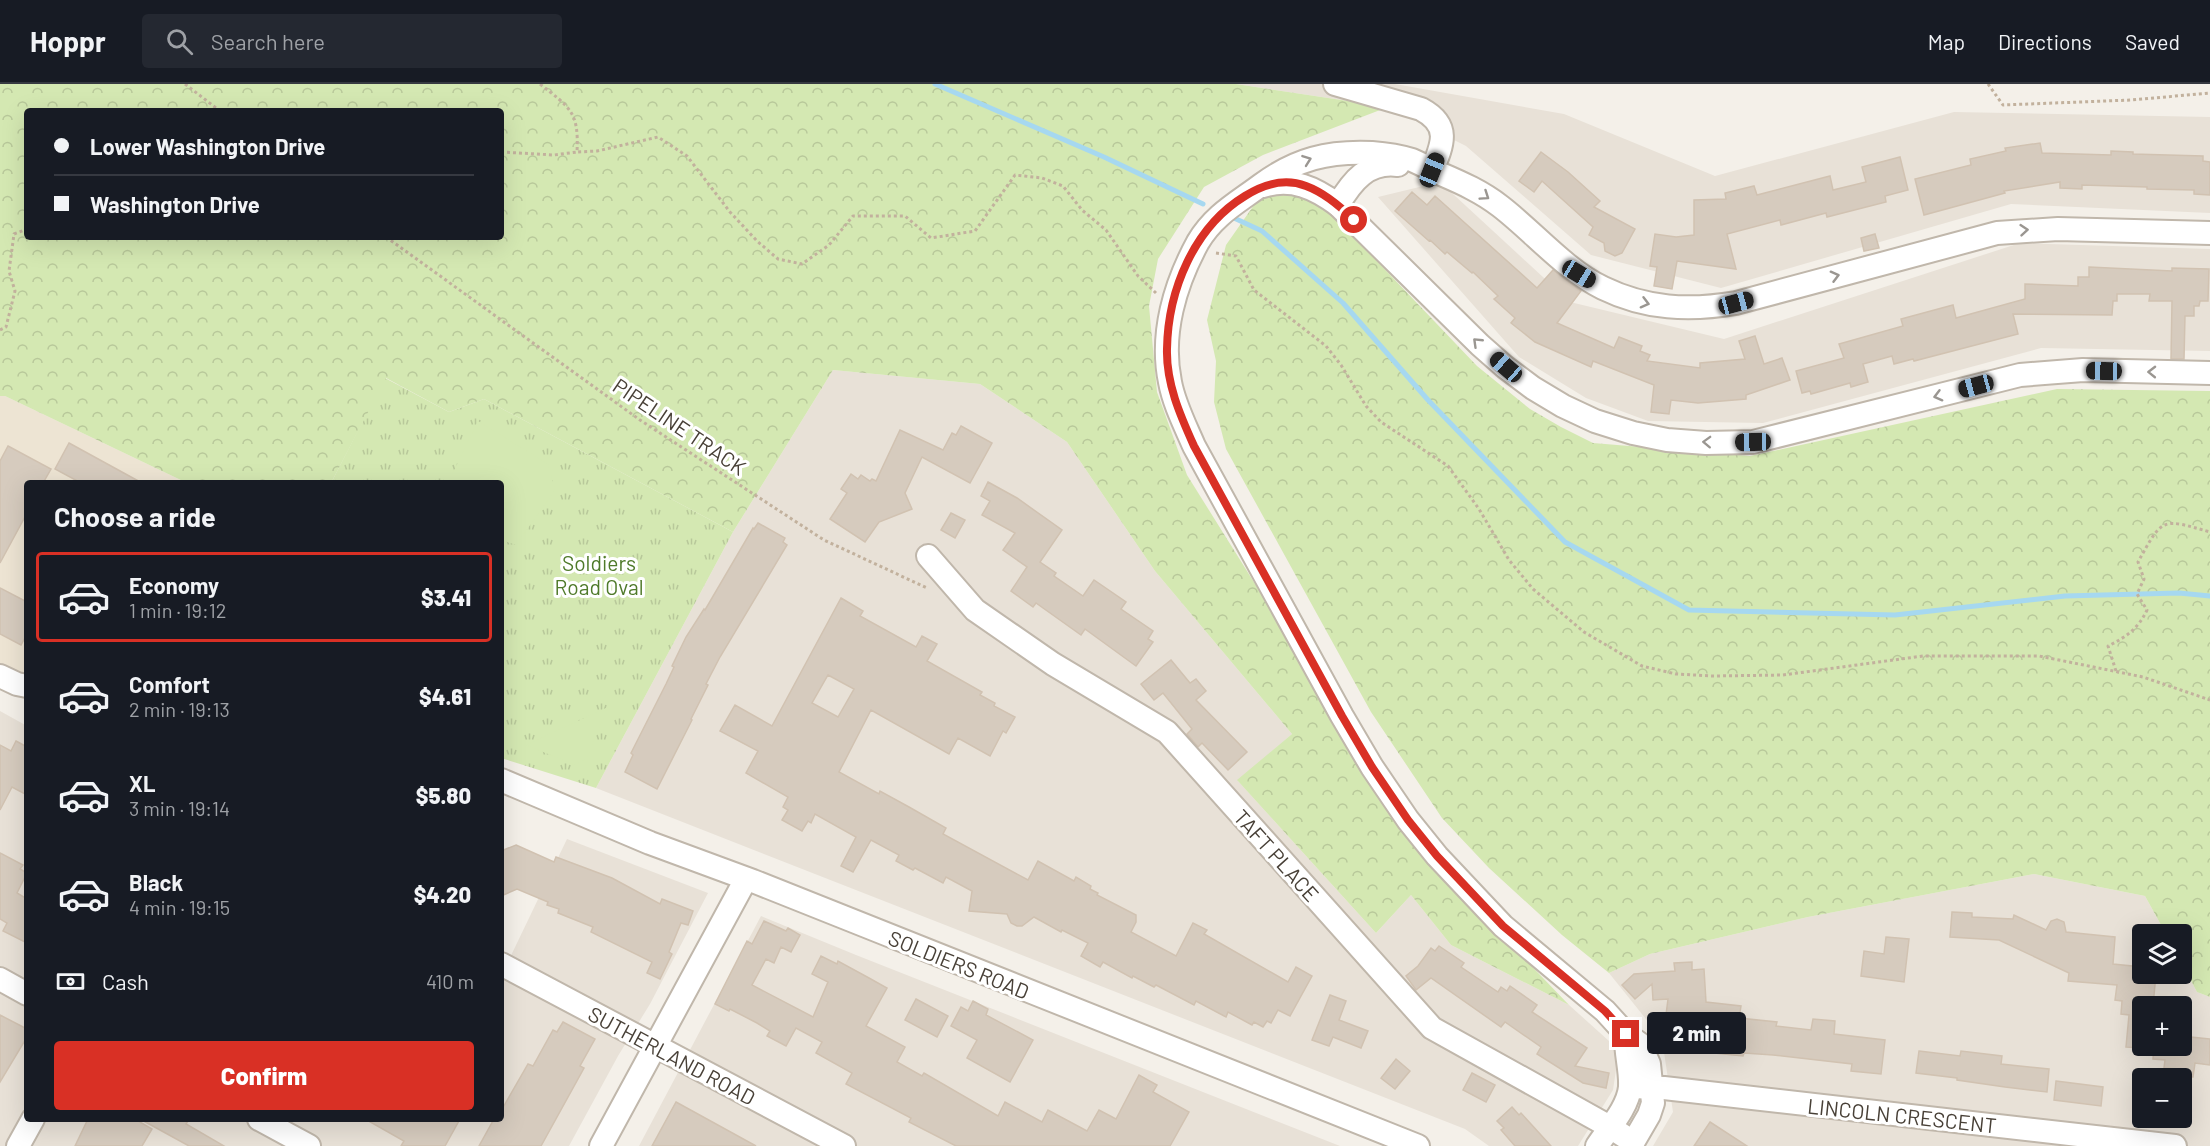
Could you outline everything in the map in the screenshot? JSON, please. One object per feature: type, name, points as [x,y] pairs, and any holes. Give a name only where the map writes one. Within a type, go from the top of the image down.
[{"type":"street","points":[[1335,84],[1415,107],[1430,114],[1438,122],[1442,139],[1432,170]]},
{"type":"street","points":[[1632,1144],[1649,1115],[1653,1103],[1649,1064],[1640,1044],[1626,1034],[1605,1011],[1503,926],[1466,888],[1408,820],[1372,767],[1200,456],[1182,418],[1170,382],[1167,351],[1173,302],[1186,264],[1200,239],[1213,222],[1233,203],[1292,166],[1322,155],[1347,152],[1384,154],[1410,160],[1472,187],[1499,205],[1579,274],[1602,288],[1650,306],[1707,308],[1736,303],[1997,233],[2049,229],[2210,233]]},
{"type":"street","points":[[1338,205],[1359,176],[1380,165],[1395,164],[1432,170]]},
{"type":"street","points":[[1257,188],[1274,183],[1295,183],[1321,192],[1338,205],[1479,345],[1533,388],[1595,421],[1633,433],[1667,440],[1706,443],[1753,442],[2020,375],[2083,370],[2210,373]]},
{"type":"street","name":"TAFT PLACE","points":[[928,556],[975,610],[1053,664],[1167,732],[1432,1028],[1610,1127],[1632,1144]]},
{"type":"street","points":[[0,676],[24,685]]},
{"type":"street","name":"SOLDIERS ROAD","points":[[504,781],[650,843],[1418,1146]]},
{"type":"street","points":[[601,1146],[746,879]]},
{"type":"street","name":"SUTHERLAND ROAD","points":[[504,966],[844,1146]]},
{"type":"street","points":[[0,979],[24,992]]},
{"type":"street","points":[[1597,1146],[1627,1099],[1630,1087],[1625,1051],[1626,1034]]},
{"type":"street","name":"LINCOLN CRESCENT","points":[[1630,1087],[2175,1146]]},
{"type":"street","points":[[18,1146],[31,1122]]},
{"type":"street","points":[[264,1122],[308,1146]]},
{"type":"path","points":[[185,84],[216,108]]},
{"type":"path","points":[[540,84],[568,107],[579,129],[577,152]]},
{"type":"path","points":[[1988,84],[2003,105],[2131,100],[2210,93]]},
{"type":"path","points":[[504,152],[554,155],[597,151],[658,137],[687,156],[730,212],[757,241],[778,259],[802,264],[829,245],[853,216],[905,216],[931,238],[975,231],[1015,175],[1042,178],[1063,186],[1082,210],[1106,230],[1151,291],[1173,302]]},
{"type":"path","points":[[0,330],[6,327],[15,291],[9,271],[14,234],[24,230]]},
{"type":"path","name":"PIPELINE TRACK","points":[[390,240],[640,420],[824,540],[932,590]]},
{"type":"path","points":[[1186,264],[1206,260],[1217,253],[1236,256],[1254,290],[1326,346],[1341,365],[1366,406],[1381,422],[1448,466],[1479,509],[1509,560],[1533,590],[1584,632],[1642,666],[1685,674],[1783,675],[1923,656],[2039,656],[2143,677],[2210,700]]},
{"type":"path","points":[[2116,671],[2108,646],[2127,636],[2141,622],[2147,610],[2137,594],[2145,579],[2138,562],[2154,534],[2160,527],[2176,522],[2210,532]]},
{"type":"shaded area","points":[[1236,84],[1395,84],[1564,114],[1715,176],[1954,112],[2210,117],[2210,213],[2011,204],[1721,288],[1591,255],[1466,146],[1388,107]]},
{"type":"shaded area","points":[[1440,182],[1570,302],[1724,339],[2020,243],[2210,249],[2210,351],[2041,348],[1763,423],[1648,421],[1586,398],[1519,357],[1378,197]]},
{"type":"shaded area","points":[[833,370],[980,384],[1067,442],[1155,571],[1292,734],[1238,781],[1376,933],[1411,895],[1451,945],[1569,1005],[1619,1050],[1613,1090],[1578,1146],[1489,1146],[1465,1129],[596,788],[733,532]]},
{"type":"shaded area","points":[[0,396],[5,396],[181,480],[24,480],[24,685],[0,676]]},
{"type":"shaded area","points":[[0,711],[24,724],[24,1122],[504,1122],[504,965],[506,966],[567,839],[708,893],[650,1004],[618,1056],[569,1146],[0,1146]]},
{"type":"shaded area","points":[[2034,874],[2145,896],[2160,924],[2132,924],[2132,984],[2192,983],[2197,992],[2210,997],[2210,1146],[1653,1146],[1673,1112],[1662,1039],[1609,973],[1650,954],[1808,917]]},
{"type":"shaded area","points":[[761,916],[856,955],[1340,1146],[639,1146]]},
{"type":"green space","points":[[0,84],[1236,84],[1388,107],[1263,155],[1204,187],[1158,259],[1149,306],[1157,392],[1187,475],[1424,854],[1569,1005],[1451,945],[1411,895],[1376,933],[1237,780],[1292,734],[1155,571],[1067,442],[980,384],[833,370],[733,532],[484,399],[449,412],[386,378],[333,480],[181,480],[5,396],[0,396]]},
{"type":"green space","points":[[1288,192],[1319,205],[1332,214],[1477,366],[1530,409],[1593,443],[1750,456],[2057,389],[2210,391],[2210,997],[2197,992],[2192,983],[2192,924],[2160,924],[2145,896],[2034,874],[1808,917],[1650,954],[1609,973],[1562,935],[1489,868],[1442,818],[1371,712],[1226,449],[1214,402],[1216,361],[1207,320],[1226,245],[1254,205],[1271,194]]},
{"type":"green space","name":"Soldiers Road Oval","points":[[385,378],[449,412],[484,399],[733,532],[596,788],[504,759],[504,480],[333,480]]},
{"type":"green space","points":[[478,421],[548,464],[555,490],[516,545],[504,541],[504,480],[449,480]]},
{"type":"green space","points":[[608,707],[587,758],[575,765],[526,745]]},
{"type":"building","points":[[2040,143],[2042,153],[2111,155],[2111,151],[2133,152],[2133,154],[2203,156],[2203,161],[2210,162],[2210,195],[2194,194],[2194,190],[2147,189],[2147,187],[2082,185],[2082,189],[2060,188],[2060,182],[2004,191],[2005,193],[1924,215],[1915,179],[1971,165],[1970,159],[2006,151],[2005,148]]},
{"type":"building","points":[[1541,152],[1568,172],[1600,201],[1594,207],[1635,229],[1622,253],[1615,256],[1605,251],[1604,243],[1589,235],[1593,227],[1542,181],[1534,192],[1519,181]]},
{"type":"building","points":[[1900,157],[1908,190],[1885,196],[1886,202],[1827,217],[1826,213],[1781,225],[1780,220],[1727,234],[1736,269],[1677,261],[1672,289],[1654,286],[1657,267],[1650,266],[1655,234],[1676,237],[1694,235],[1694,200],[1726,199],[1725,193],[1754,186],[1757,195],[1830,176],[1833,190],[1866,182],[1862,167]]},
{"type":"building","points":[[1412,192],[1427,205],[1435,196],[1537,288],[1553,270],[1581,291],[1557,323],[1614,348],[1619,337],[1642,346],[1640,351],[1650,355],[1647,361],[1700,368],[1700,363],[1745,359],[1739,341],[1755,336],[1764,364],[1782,358],[1790,380],[1746,395],[1746,399],[1698,403],[1671,400],[1669,414],[1651,412],[1654,385],[1593,361],[1591,367],[1535,342],[1511,323],[1515,318],[1494,299],[1498,296],[1473,272],[1447,252],[1445,254],[1395,211]]},
{"type":"building","points":[[1875,234],[1879,248],[1864,251],[1861,238]]},
{"type":"building","points":[[2089,267],[2172,271],[2172,268],[2209,269],[2208,301],[2200,301],[2199,306],[2194,306],[2194,316],[2185,316],[2184,359],[2171,359],[2172,301],[2149,301],[2150,294],[2117,294],[2117,301],[2113,301],[2112,315],[2013,314],[2018,334],[1914,361],[1913,359],[1894,364],[1892,356],[1863,364],[1868,382],[1851,387],[1850,383],[1811,394],[1810,391],[1802,393],[1796,371],[1844,358],[1839,344],[1903,326],[1901,319],[1953,305],[1956,318],[2025,299],[2025,284],[2078,286],[2078,277],[2089,277]]},
{"type":"building","points":[[961,426],[992,443],[970,483],[922,457],[905,493],[912,509],[879,522],[865,542],[830,519],[847,493],[841,489],[851,474],[858,479],[861,475],[870,481],[872,479],[876,481],[900,430],[943,450],[952,433],[956,435]]},
{"type":"building","points":[[69,443],[137,480],[75,480],[55,469]]},
{"type":"building","points":[[8,446],[51,469],[45,480],[24,480],[24,519],[0,563],[0,461]]},
{"type":"building","points":[[988,482],[1017,498],[1062,530],[1040,562],[1056,573],[1054,576],[1083,596],[1094,580],[1126,602],[1121,609],[1153,631],[1148,639],[1153,642],[1136,666],[1085,629],[1081,635],[1036,603],[1033,607],[1011,591],[1027,567],[1003,550],[1015,533],[982,515],[990,501],[981,496]]},
{"type":"building","points":[[951,513],[965,520],[955,538],[941,530]]},
{"type":"building","points":[[758,523],[785,538],[783,542],[787,545],[720,657],[706,684],[708,685],[692,720],[657,789],[625,772],[633,755],[631,753],[666,684],[686,637]]},
{"type":"building","points":[[0,588],[24,600],[24,640],[21,645],[0,634]]},
{"type":"building","points":[[841,598],[863,611],[860,616],[916,647],[922,636],[937,644],[927,661],[982,692],[980,695],[995,703],[994,706],[1015,717],[1006,733],[1003,731],[990,756],[958,738],[949,754],[871,710],[839,772],[879,794],[880,791],[946,828],[943,834],[1028,880],[1038,861],[1074,881],[1076,877],[1091,886],[1090,889],[1098,893],[1097,895],[1136,915],[1136,922],[1131,932],[1176,956],[1193,923],[1207,930],[1204,934],[1288,982],[1296,967],[1312,976],[1290,1016],[1278,1010],[1271,1023],[1267,1021],[1263,1027],[1254,1022],[1252,1025],[1228,1012],[1226,1017],[1196,1001],[1194,1005],[1156,985],[1154,987],[1133,976],[1132,978],[1103,962],[1100,967],[1081,956],[1088,943],[1062,930],[1061,932],[1034,917],[1022,926],[1017,926],[1011,923],[1007,914],[969,911],[972,891],[946,877],[943,883],[915,868],[913,870],[896,861],[899,855],[871,840],[853,872],[841,866],[856,837],[815,814],[811,823],[808,821],[802,831],[782,820],[788,810],[783,807],[788,797],[746,773],[758,751],[720,731],[735,705],[772,726]],"holes":[[[828,675],[854,689],[838,717],[812,703]]]},
{"type":"building","points":[[1171,660],[1190,683],[1196,679],[1206,691],[1196,700],[1247,752],[1228,770],[1202,743],[1198,747],[1187,734],[1192,729],[1163,693],[1154,700],[1141,684]]},
{"type":"building","points":[[16,741],[24,745],[24,793],[12,787],[0,810],[0,745],[11,751]]},
{"type":"building","points":[[516,845],[554,862],[556,857],[612,878],[660,904],[662,899],[693,911],[688,925],[681,923],[669,952],[672,954],[660,979],[647,973],[652,962],[591,932],[593,927],[558,913],[559,909],[547,905],[548,902],[517,889],[504,895],[504,850]]},
{"type":"building","points":[[0,853],[23,865],[20,869],[24,871],[24,879],[17,893],[24,897],[24,942],[3,931],[7,923],[0,919]]},
{"type":"building","points":[[1952,912],[1972,913],[1972,917],[2013,919],[2014,915],[2046,930],[2051,921],[2057,919],[2064,922],[2066,932],[2115,937],[2113,964],[2132,966],[2132,984],[2155,984],[2154,996],[2132,996],[2132,1047],[2126,1047],[2129,1015],[2121,1014],[2122,1001],[2115,1000],[2117,985],[2068,981],[2069,973],[1999,940],[1950,937]]},
{"type":"building","points":[[764,921],[786,931],[788,928],[800,935],[791,952],[781,947],[774,963],[766,959],[752,985],[813,1017],[828,982],[812,974],[821,956],[837,964],[838,961],[887,988],[866,1026],[905,1047],[897,1062],[922,1076],[924,1073],[998,1116],[1005,1102],[1042,1122],[1048,1110],[1087,1131],[1099,1110],[1116,1119],[1139,1075],[1157,1085],[1153,1092],[1189,1112],[1170,1146],[956,1146],[909,1122],[911,1118],[846,1084],[852,1073],[816,1053],[822,1042],[796,1028],[786,1046],[767,1036],[770,1031],[757,1023],[715,1004],[747,941],[752,944]]},
{"type":"building","points":[[1886,937],[1909,939],[1904,982],[1861,976],[1864,951],[1884,954]]},
{"type":"building","points":[[1439,946],[1464,963],[1461,967],[1498,992],[1501,987],[1507,991],[1510,986],[1537,1005],[1532,1012],[1587,1048],[1575,1066],[1609,1073],[1606,1088],[1583,1083],[1537,1054],[1541,1047],[1505,1022],[1501,1027],[1431,978],[1416,990],[1406,976],[1418,966],[1431,948],[1435,951]]},
{"type":"building","points":[[1692,962],[1692,970],[1704,969],[1706,1002],[1741,1006],[1739,1018],[1777,1022],[1776,1026],[1811,1030],[1813,1019],[1835,1021],[1834,1034],[1885,1040],[1881,1074],[1851,1071],[1852,1064],[1773,1055],[1744,1053],[1743,1056],[1705,1052],[1706,1044],[1663,1039],[1668,999],[1653,1000],[1652,984],[1635,999],[1622,985],[1634,974],[1675,971],[1674,963]]},
{"type":"building","points":[[1330,995],[1346,1001],[1339,1020],[1368,1031],[1361,1048],[1333,1037],[1329,1046],[1312,1040]]},
{"type":"building","points":[[916,999],[948,1016],[937,1037],[905,1020]]},
{"type":"building","points":[[973,1001],[988,1009],[986,1015],[1033,1040],[1010,1082],[967,1058],[977,1040],[951,1026],[961,1007],[968,1011]]},
{"type":"building","points":[[0,1015],[24,1027],[24,1042],[0,1082]]},
{"type":"building","points":[[563,1022],[595,1039],[580,1066],[584,1068],[541,1146],[479,1146],[492,1122],[504,1122],[504,1106],[528,1064],[533,1066],[553,1030],[557,1032]]},
{"type":"building","points":[[2192,1037],[2210,1039],[2210,1065],[2195,1063],[2193,1077],[2192,1068],[2164,1068],[2165,1060],[2153,1059],[2153,1056],[2192,1056]]},
{"type":"building","points":[[1919,1051],[1960,1056],[1961,1051],[2002,1056],[2001,1064],[2049,1069],[2047,1092],[1916,1073]]},
{"type":"building","points":[[1396,1059],[1410,1071],[1395,1089],[1381,1078]]},
{"type":"building","points":[[1472,1073],[1495,1085],[1486,1102],[1463,1090]]},
{"type":"building","points":[[2056,1081],[2103,1087],[2101,1106],[2054,1100]]},
{"type":"building","points":[[676,1102],[756,1146],[652,1146]]},
{"type":"building","points":[[1512,1107],[1519,1115],[1521,1113],[1551,1146],[1515,1146],[1501,1130],[1504,1128],[1497,1121]]},
{"type":"building","points":[[87,1122],[140,1122],[152,1129],[142,1146],[75,1146]]},
{"type":"building","points":[[145,1122],[187,1122],[186,1124],[224,1146],[189,1146]]},
{"type":"building","points":[[370,1122],[458,1122],[445,1146],[401,1146],[404,1141]]},
{"type":"building","points":[[1710,1122],[1747,1146],[1694,1146]]},
{"type":"waterway","points":[[935,84],[1104,157],[1203,204]]},
{"type":"waterway","points":[[1234,218],[1262,231],[1343,303],[1428,400],[1565,542],[1689,610],[1895,615],[2065,596],[2179,593],[2210,596]]},
{"type":"route","points":[[1354,220],[1321,192],[1305,185],[1286,182],[1257,188],[1233,203],[1213,222],[1186,264],[1173,302],[1169,326],[1167,351],[1170,382],[1182,418],[1194,446],[1342,716],[1372,767],[1408,820],[1437,856],[1503,926],[1605,1011],[1626,1034]]}]
